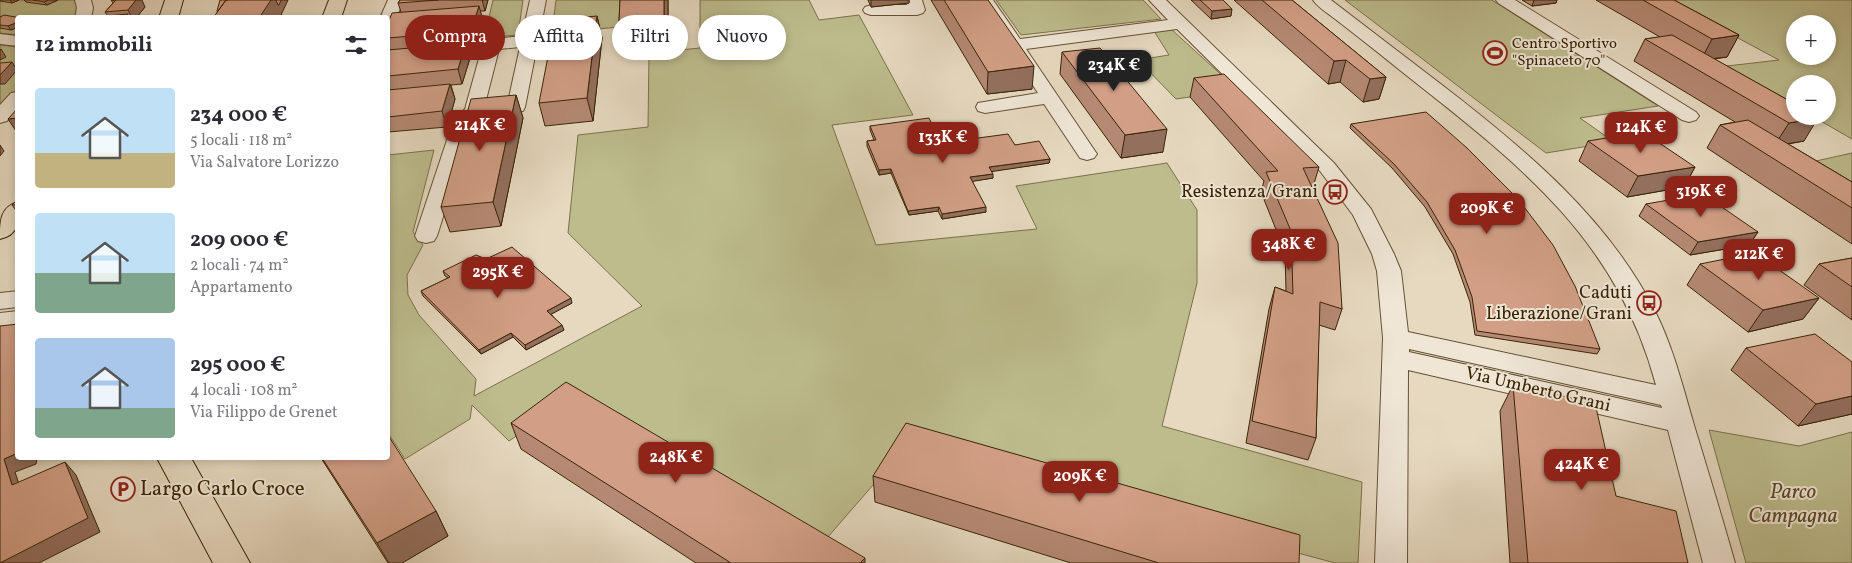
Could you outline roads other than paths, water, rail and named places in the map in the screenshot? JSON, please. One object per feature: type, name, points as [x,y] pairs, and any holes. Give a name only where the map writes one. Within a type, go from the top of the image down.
[{"type":"main road","points":[[169,15],[174,0]]},
{"type":"main road","points":[[332,15],[338,0]]},
{"type":"main road","points":[[0,230],[15,212]]},
{"type":"main road","points":[[175,460],[232,563]]},
{"type":"street","points":[[83,0],[85,8],[84,15]]},
{"type":"street","points":[[389,15],[396,0]]},
{"type":"street","points":[[535,15],[538,0]]},
{"type":"street","points":[[871,10],[917,10],[914,0]]},
{"type":"street","points":[[985,0],[1087,154]]},
{"type":"street","points":[[1157,0],[1314,152],[1339,180],[1363,214],[1380,248],[1389,271],[1396,348],[1391,563]]},
{"type":"street","points":[[1321,0],[1503,142],[1578,215],[1604,248],[1642,311],[1676,410],[1719,563]]},
{"type":"street","points":[[1504,0],[1689,116]]},
{"type":"street","points":[[1016,45],[1180,24]]},
{"type":"street","points":[[1145,45],[1149,28]]},
{"type":"street","points":[[0,39],[15,41]]},
{"type":"street","points":[[426,236],[463,122],[474,111],[492,44],[515,42]]},
{"type":"street","points":[[1026,61],[1048,59]]},
{"type":"street","points":[[474,111],[516,107],[526,60]]},
{"type":"street","points":[[984,107],[1050,97]]},
{"type":"street","points":[[0,117],[15,100]]},
{"type":"street","points":[[0,301],[15,299]]},
{"type":"street","points":[[0,321],[15,319]]},
{"type":"street","name":"Via Umberto Grani","points":[[1396,348],[1676,410]]},
{"type":"place","name":"Centro Sportivo \"Spinaceto 70\"","points":[[1495,53]]},
{"type":"place","name":"Resistenza/Grani","points":[[1335,192]]},
{"type":"place","name":"Caduti Liberazione/Grani","points":[[1649,303]]},
{"type":"place","name":"Largo Carlo Croce","points":[[123,489]]},
{"type":"park label","name":"Parco Campagna","points":[[1793,504]]}]
